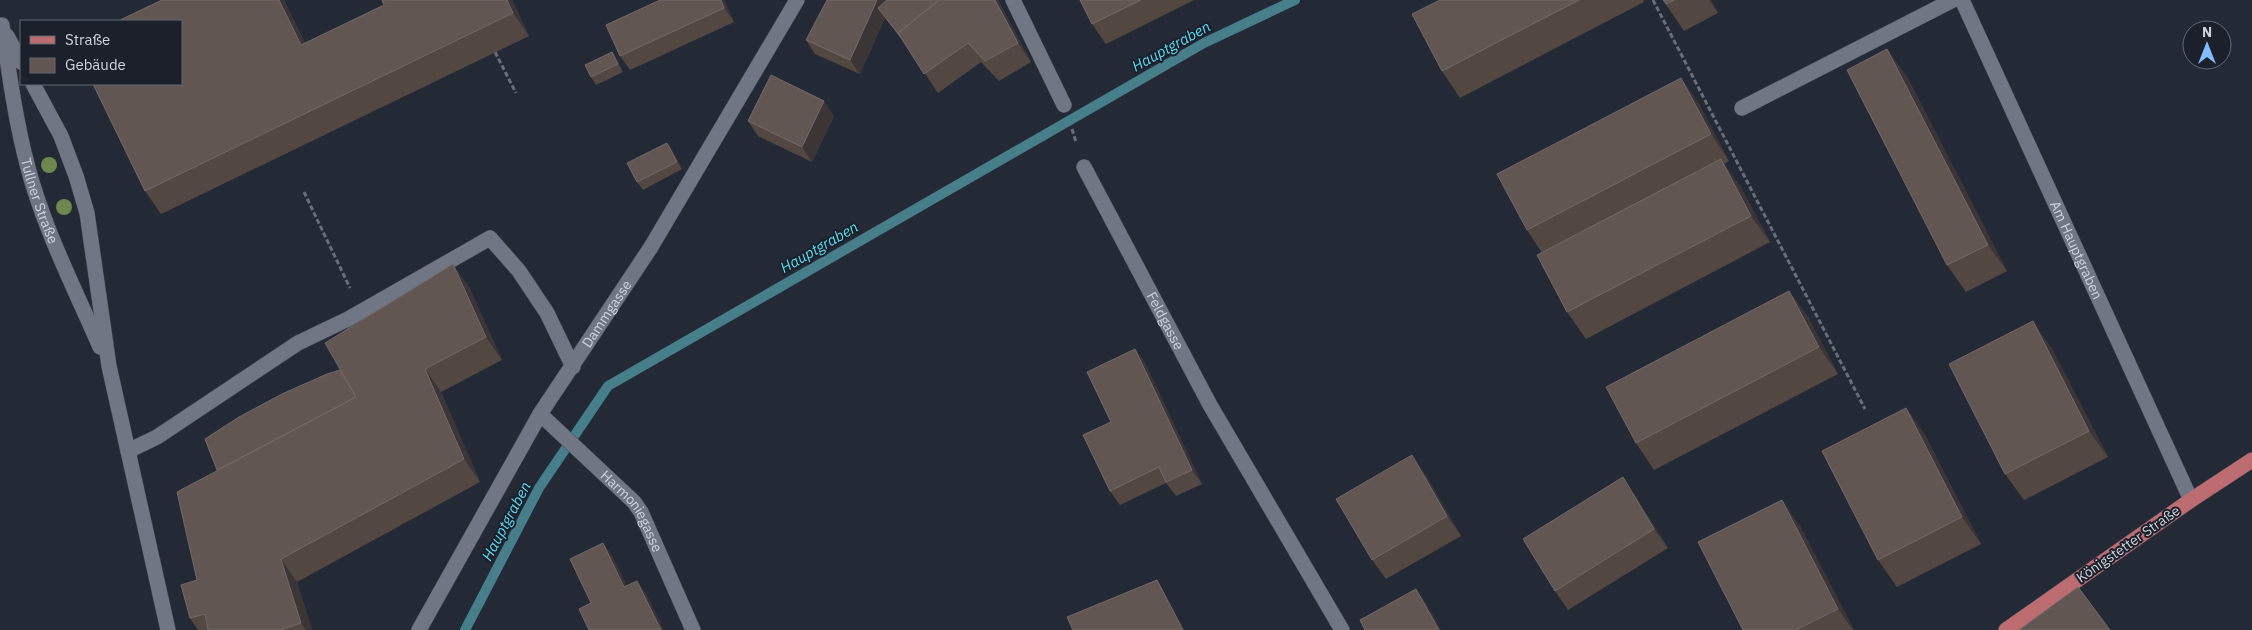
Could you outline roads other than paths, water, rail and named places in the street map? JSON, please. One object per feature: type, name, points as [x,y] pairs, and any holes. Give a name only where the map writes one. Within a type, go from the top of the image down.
[{"type":"main road","name":"Königstetter Straße","points":[[2006,630],[2191,500],[2252,460]]},
{"type":"street","name":"Dammgasse","points":[[419,630],[540,414],[651,246],[797,0]]},
{"type":"street","points":[[1013,0],[1064,105]]},
{"type":"street","points":[[1742,108],[1953,0]]},
{"type":"street","name":"Am Hauptgraben","points":[[1962,0],[2191,500]]},
{"type":"street","name":"Tullner Straße","points":[[1,23],[20,60]]},
{"type":"street","name":"Tullner Straße","points":[[1,23],[13,99],[27,164],[54,241],[109,366]]},
{"type":"street","name":"Tullner Straße","points":[[34,85],[64,143],[87,213],[109,366],[168,630]]},
{"type":"street","name":"Feldgasse","points":[[1084,167],[1210,405],[1342,630]]},
{"type":"street","points":[[128,451],[157,437],[298,343],[361,311],[490,238],[519,271],[547,313],[572,367]]},
{"type":"street","name":"Harmoniegasse","points":[[540,414],[625,492],[641,512],[693,630]]},
{"type":"waterway","name":"Hauptgraben","points":[[465,630],[539,488],[608,386],[1204,43],[1295,0]]}]
